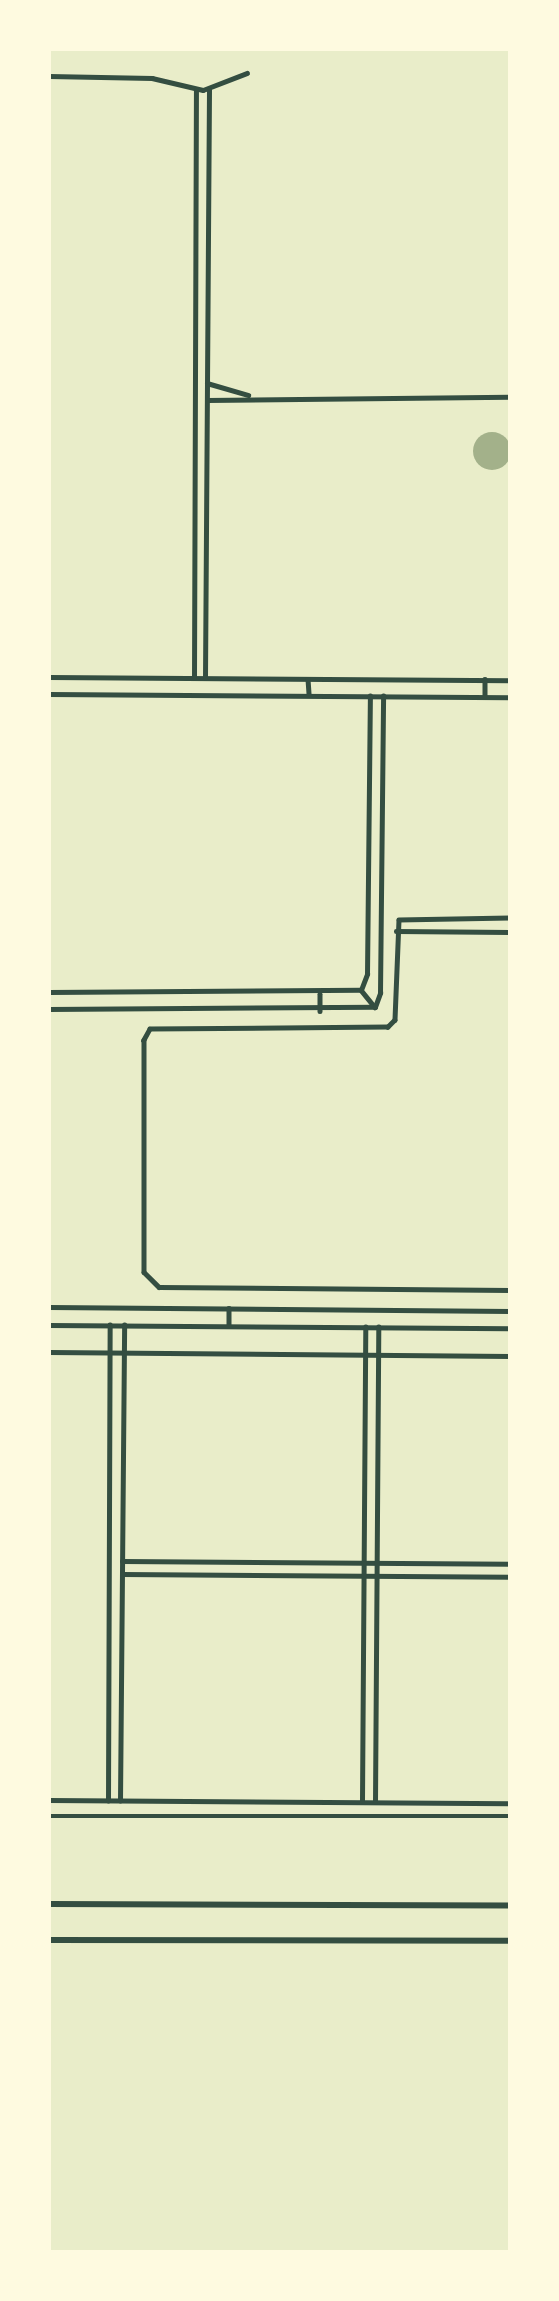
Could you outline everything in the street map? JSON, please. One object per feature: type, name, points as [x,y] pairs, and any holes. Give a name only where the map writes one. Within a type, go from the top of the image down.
[{"type":"main road","points":[[49,1904],[510,1906]]},
{"type":"main road","points":[[49,1940],[510,1941]]},
{"type":"street","points":[[49,76],[152,78],[196,90],[209,90],[247,73]]},
{"type":"street","points":[[194,678],[196,90]]},
{"type":"street","points":[[205,678],[209,90]]},
{"type":"street","points":[[207,383],[249,396]]},
{"type":"street","points":[[207,400],[249,396],[510,397]]},
{"type":"street","points":[[49,677],[510,680]]},
{"type":"street","points":[[308,678],[309,695]]},
{"type":"street","points":[[485,680],[485,697]]},
{"type":"street","points":[[49,694],[510,697]]},
{"type":"street","points":[[361,990],[368,974],[370,696]]},
{"type":"street","points":[[375,1007],[380,993],[383,696]]},
{"type":"street","points":[[510,918],[402,918],[396,931],[395,1020],[388,1027],[148,1031],[144,1276],[159,1287],[510,1290]]},
{"type":"street","points":[[396,931],[510,932]]},
{"type":"street","points":[[49,992],[320,994],[361,990]]},
{"type":"street","points":[[361,990],[375,1007]]},
{"type":"street","points":[[320,994],[320,1011]]},
{"type":"street","points":[[49,1009],[320,1011],[375,1007]]},
{"type":"street","points":[[49,1307],[510,1311]]},
{"type":"street","points":[[229,1308],[229,1325]]},
{"type":"street","points":[[49,1325],[510,1328]]},
{"type":"street","points":[[108,1801],[110,1325]]},
{"type":"street","points":[[120,1801],[124,1325]]},
{"type":"street","points":[[362,1801],[365,1326]]},
{"type":"street","points":[[374,1802],[378,1326]]},
{"type":"street","points":[[49,1352],[510,1356]]},
{"type":"street","points":[[122,1561],[510,1564]]},
{"type":"street","points":[[122,1574],[510,1577]]},
{"type":"street","points":[[108,1702],[121,1703]]},
{"type":"street","points":[[49,1800],[510,1803]]},
{"type":"street","points":[[49,1816],[510,1816]]},
{"type":"shaded area","points":[[492,432],[505,438],[511,451],[505,464],[492,470],[479,464],[473,451],[479,438]]}]
